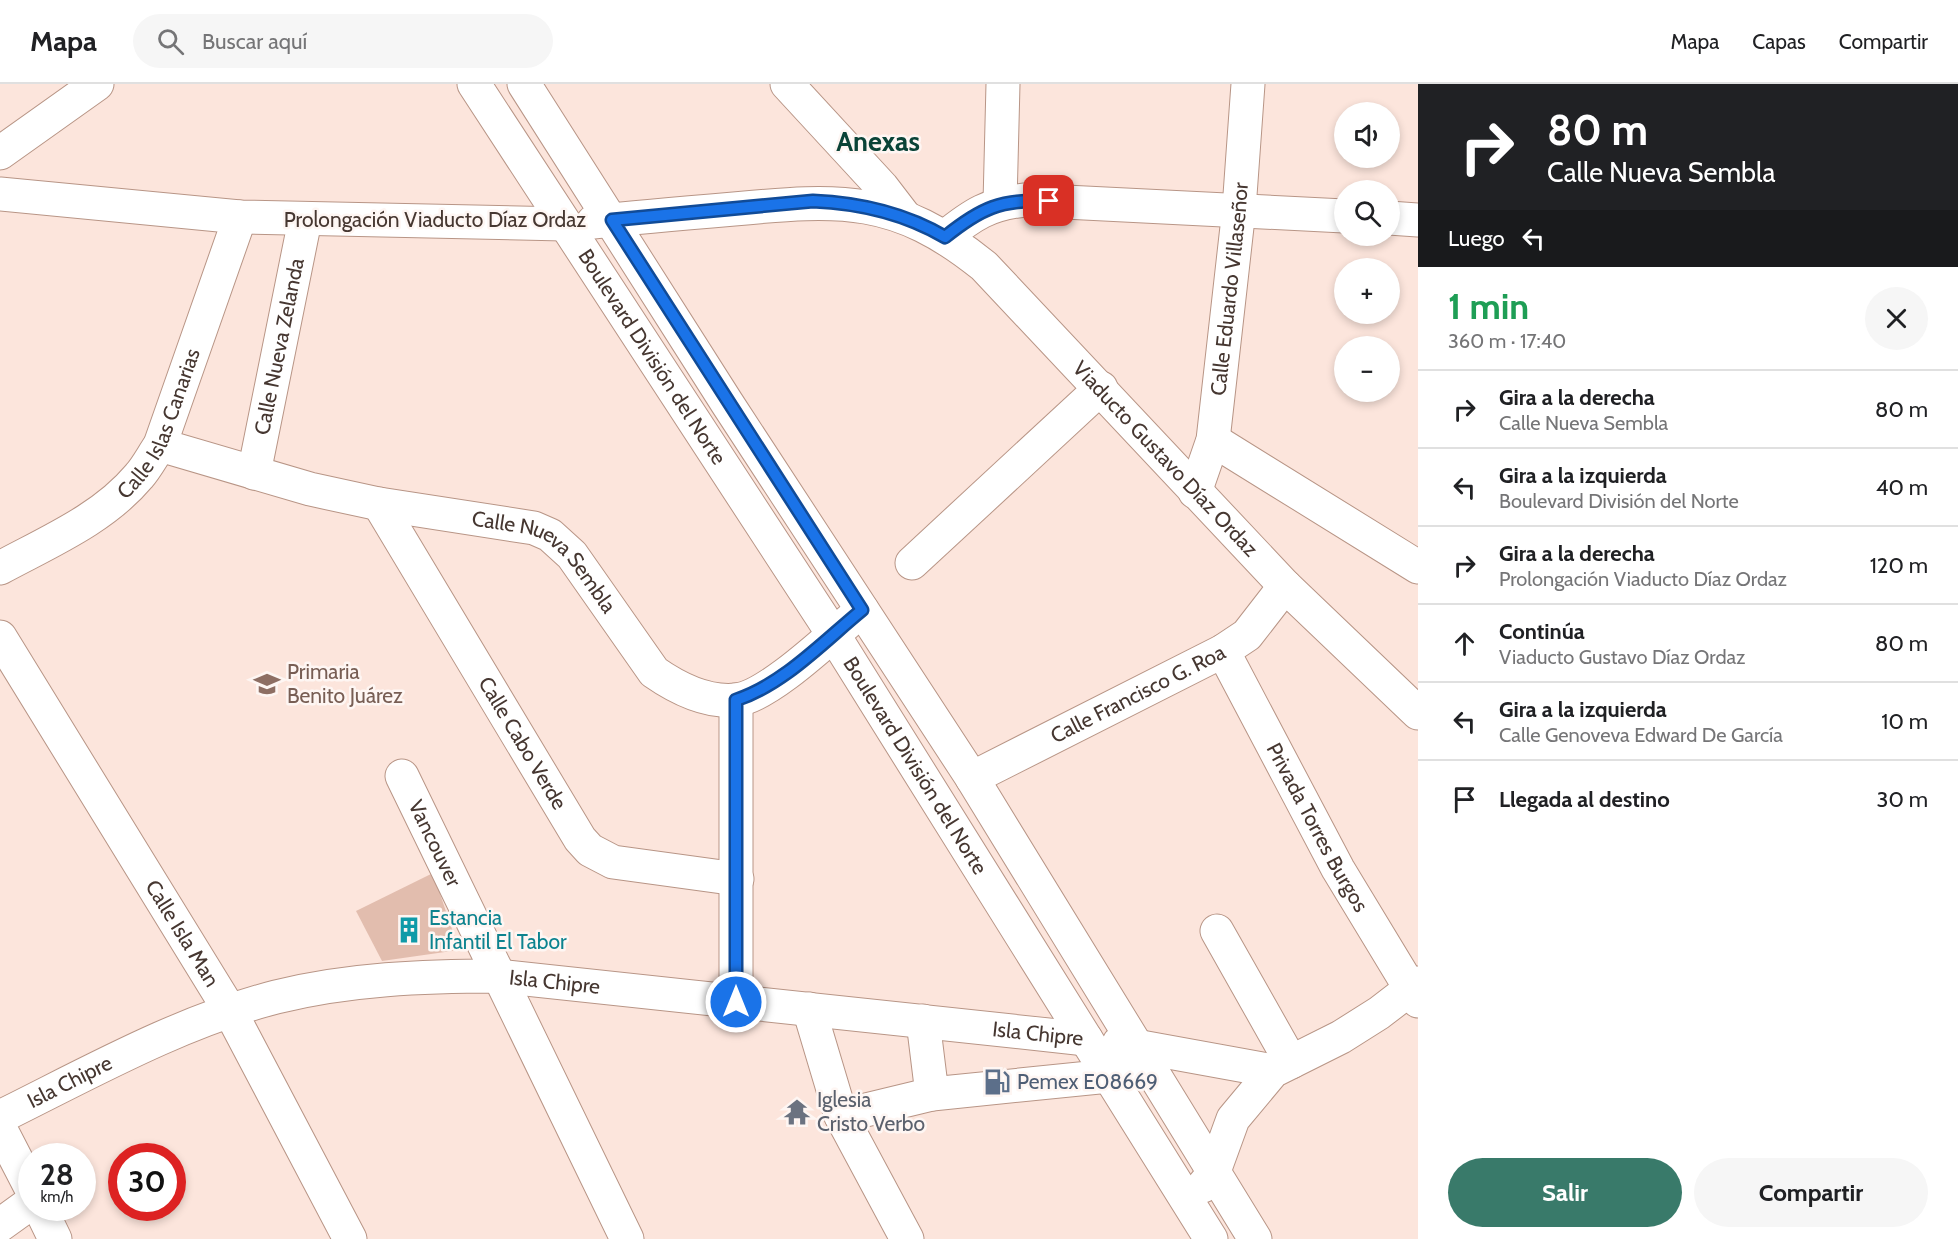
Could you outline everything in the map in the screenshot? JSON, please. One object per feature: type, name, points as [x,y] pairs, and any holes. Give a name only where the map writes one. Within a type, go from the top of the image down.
[{"type":"street","points":[[0,153],[97,84]]},
{"type":"street","name":"Boulevard División del Norte","points":[[474,84],[833,634],[1209,1239]]},
{"type":"street","name":"Boulevard División del Norte","points":[[524,84],[972,778],[1248,1229]]},
{"type":"street","points":[[787,84],[882,187],[905,217]]},
{"type":"street","points":[[1000,203],[1003,84]]},
{"type":"street","name":"Calle Eduardo Villaseñor","points":[[1195,492],[1213,440],[1239,209],[1248,84]]},
{"type":"street","name":"Prolongación Viaducto Díaz Ordaz","points":[[0,194],[240,217],[305,220],[564,224],[813,201],[870,207],[905,217]]},
{"type":"street","points":[[945,237],[980,211],[1000,203],[1025,200],[1334,215]]},
{"type":"street","name":"Calle Islas Canarias","points":[[0,568],[81,525],[110,504],[140,476],[160,445],[240,217]]},
{"type":"street","name":"Viaducto Gustavo Díaz Ordaz","points":[[905,217],[945,237],[984,266],[1285,586],[1415,709]]},
{"type":"street","points":[[1400,219],[1418,220]]},
{"type":"street","name":"Calle Nueva Zelanda","points":[[254,473],[305,220]]},
{"type":"street","points":[[912,563],[1101,388]]},
{"type":"street","points":[[1213,440],[1418,567]]},
{"type":"street","name":"Calle Nueva Sembla","points":[[160,445],[310,489],[379,504],[534,528],[550,535],[572,555],[654,672],[690,693],[736,700]]},
{"type":"street","name":"Calle Cabo Verde","points":[[379,504],[579,839],[600,857],[613,862],[737,879]]},
{"type":"street","name":"Calle Francisco G. Roa","points":[[972,778],[1223,651],[1247,635],[1285,586]]},
{"type":"street","points":[[736,1002],[736,700],[757,693],[776,681],[862,610]]},
{"type":"street","name":"Calle Isla Man","points":[[0,637],[230,1011],[350,1239]]},
{"type":"street","name":"Privada Torres Burgos","points":[[1223,651],[1338,869],[1416,991]]},
{"type":"street","name":"Vancouver","points":[[402,776],[627,1239]]},
{"type":"street","points":[[1217,931],[1282,1066]]},
{"type":"street","name":"Isla Chipre","points":[[0,1117],[144,1046],[230,1011],[276,997],[319,988],[416,976],[498,976],[1086,1039],[1141,1057],[1282,1066]]},
{"type":"street","points":[[1188,1205],[1213,1174],[1233,1119],[1282,1066],[1341,1037],[1416,991]]},
{"type":"street","points":[[809,1009],[841,1116],[908,1239]]},
{"type":"street","points":[[923,1022],[932,1094]]},
{"type":"street","points":[[841,1116],[932,1094],[1109,1076],[1141,1057]]},
{"type":"street","points":[[0,1128],[18,1163]]},
{"type":"street","points":[[0,1225],[18,1212]]},
{"type":"street","points":[[46,1221],[55,1239]]},
{"type":"street","points":[[1209,1239],[1248,1229]]},
{"type":"building","name":"Estancia Infantil El Tabor","points":[[433,873],[459,950],[382,961],[356,911]]},
{"type":"place","name":"Primaria Benito Juárez","points":[[267,684]]},
{"type":"place","name":"Estancia Infantil El Tabor","points":[[409,930]]},
{"type":"place","name":"Pemex E08669","points":[[997,1082]]},
{"type":"place","name":"Iglesia Cristo Verbo","points":[[797,1112]]},
{"type":"district","name":"Anexas","points":[[878,142]]},
{"type":"route","points":[[736,1002],[736,700],[757,693],[776,681],[862,610],[727,403],[612,220],[813,201],[870,207],[905,217],[945,237],[980,211],[1000,203],[1025,200],[1049,201]]}]
